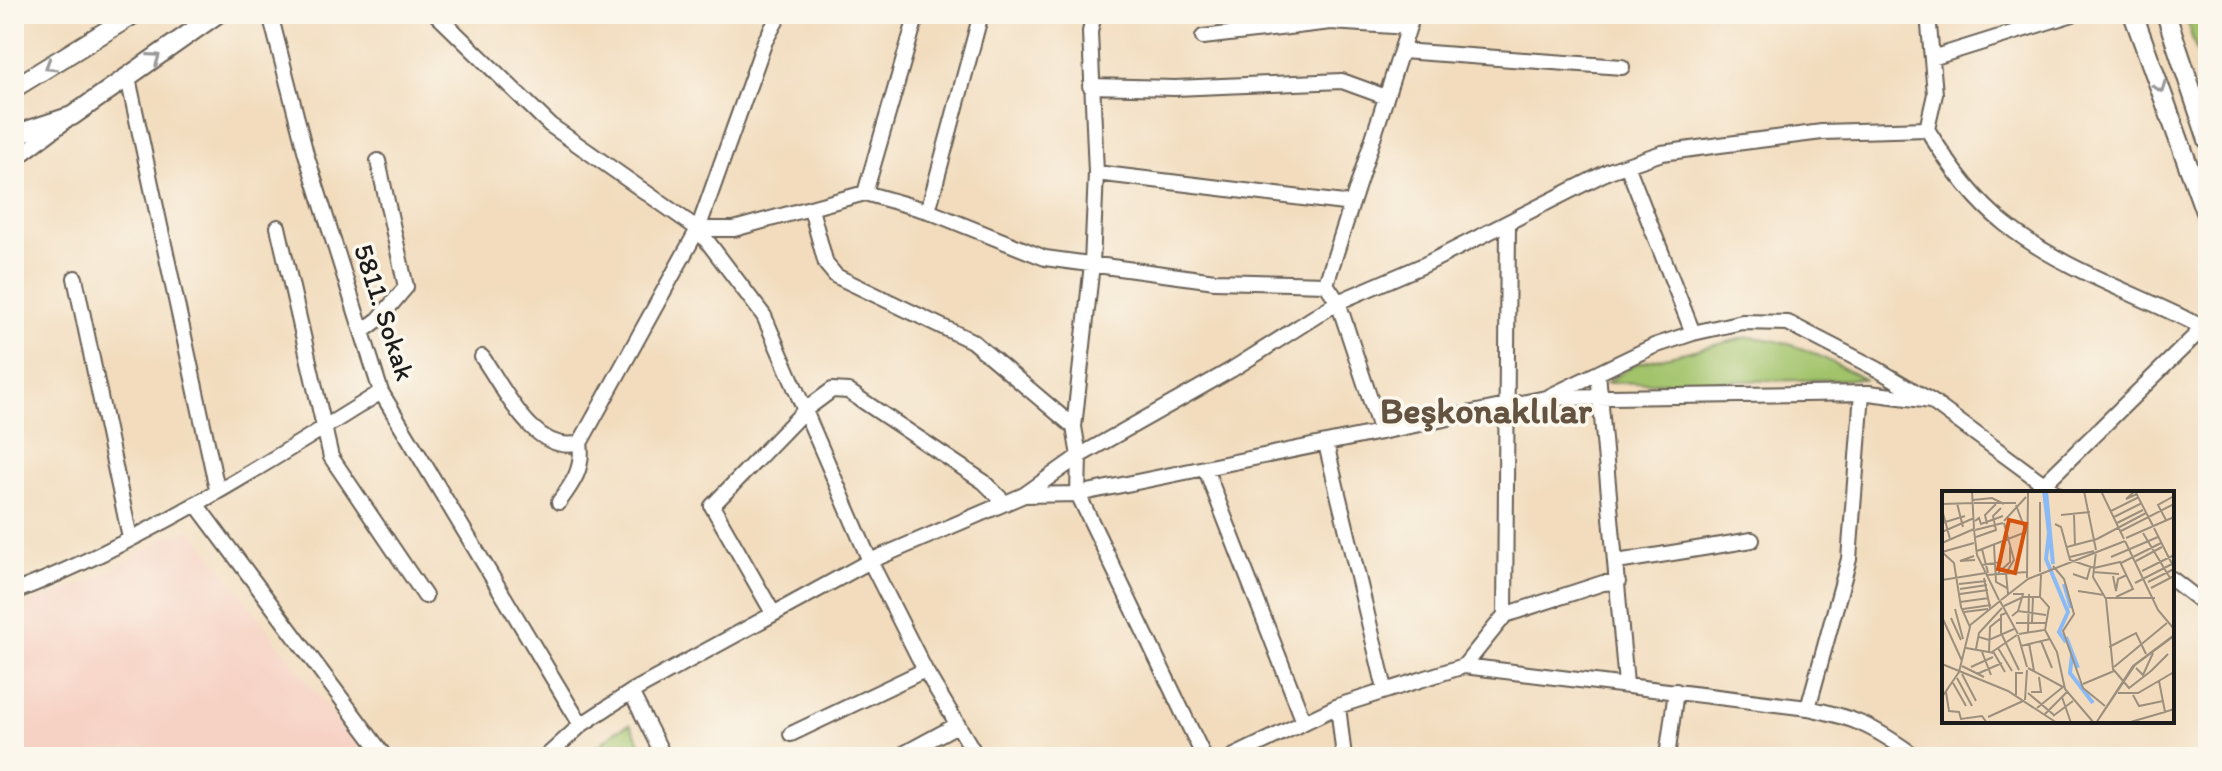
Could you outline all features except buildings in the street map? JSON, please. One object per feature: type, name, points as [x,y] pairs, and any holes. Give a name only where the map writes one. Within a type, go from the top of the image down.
[{"type":"street","points":[[14,88],[134,14]]},
{"type":"street","points":[[14,160],[217,14]]},
{"type":"street","name":"5811. Sokak","points":[[270,14],[306,154],[381,392],[581,725]]},
{"type":"street","points":[[436,14],[550,125],[698,229],[764,316],[870,561],[925,670],[977,757]]},
{"type":"street","points":[[559,502],[574,482],[583,460],[580,443],[698,229],[765,41],[780,14]]},
{"type":"street","points":[[865,193],[917,14]]},
{"type":"street","points":[[928,211],[981,14]]},
{"type":"street","points":[[1094,14],[1090,32],[1090,86],[1096,173],[1092,264],[1074,427],[1079,456],[1078,494],[1204,757]]},
{"type":"street","points":[[1546,398],[1654,346],[1693,333],[1742,322],[1788,323],[1931,401],[2050,489],[2206,329],[2041,248],[2006,224],[1958,174],[1927,129],[1935,94],[1928,14]]},
{"type":"street","points":[[1932,58],[2027,31],[2073,14]]},
{"type":"street","points":[[2133,14],[2208,220]]},
{"type":"street","points":[[2166,14],[2208,140]]},
{"type":"street","points":[[1203,37],[1331,22],[1411,21],[1326,284]]},
{"type":"street","points":[[1402,51],[1622,67]]},
{"type":"street","points":[[128,78],[217,489]]},
{"type":"street","points":[[1090,86],[1175,88],[1342,81],[1386,97]]},
{"type":"street","points":[[14,135],[72,116]]},
{"type":"street","points":[[546,757],[581,725],[631,692],[870,561],[1024,495],[1079,456],[1231,370],[1338,302],[1627,165],[1662,153],[1822,132],[1927,129]]},
{"type":"street","points":[[363,331],[389,309],[406,287],[378,161]]},
{"type":"street","points":[[1627,165],[1693,333]]},
{"type":"street","points":[[1096,173],[1352,204]]},
{"type":"street","points":[[698,229],[734,229],[865,193],[928,211],[1045,258],[1215,281],[1326,284]]},
{"type":"street","points":[[811,209],[826,264],[836,276],[972,341],[1074,427]]},
{"type":"street","points":[[1505,615],[1508,224]]},
{"type":"street","points":[[278,227],[331,457],[425,596]]},
{"type":"street","points":[[75,278],[130,538]]},
{"type":"street","points":[[1326,284],[1338,302],[1381,432]]},
{"type":"street","points":[[482,357],[537,433],[560,446],[580,443]]},
{"type":"street","points":[[1598,373],[1626,684]]},
{"type":"street","points":[[773,613],[712,506],[805,410],[832,390],[848,391],[984,482],[1005,503]]},
{"type":"street","points":[[14,592],[69,570],[196,504],[381,392]]},
{"type":"street","points":[[1024,495],[1078,494],[1546,398],[1862,393],[1931,401]]},
{"type":"street","points":[[1808,708],[1849,559],[1862,393]]},
{"type":"street","points":[[1326,444],[1385,689]]},
{"type":"street","points":[[1206,470],[1304,722]]},
{"type":"street","points":[[196,504],[385,757]]},
{"type":"street","points":[[1617,562],[1752,540]]},
{"type":"street","points":[[2174,581],[2208,607]]},
{"type":"street","points":[[1464,666],[1505,615],[1603,583],[1618,582]]},
{"type":"street","points":[[1232,757],[1258,751],[1304,722],[1338,706],[1464,666],[1626,684],[1808,708],[1853,717],[1878,730],[1916,757]]},
{"type":"street","points":[[791,734],[925,670]]},
{"type":"street","points":[[1667,757],[1676,691]]},
{"type":"street","points":[[631,692],[664,757]]},
{"type":"street","points":[[1338,706],[1344,757]]},
{"type":"street","points":[[898,757],[957,725]]},
{"type":"shaded area","points":[[192,530],[365,757],[14,757],[14,608],[97,579],[168,536]]},
{"type":"green space","points":[[2184,14],[2208,14],[2208,85]]},
{"type":"green space","points":[[1748,337],[1794,346],[1864,379],[1606,383],[1636,364]]},
{"type":"green space","points":[[630,724],[648,757],[585,757],[617,730]]},
{"type":"district","name":"Beşkonaklılar","points":[[1486,410]]}]
